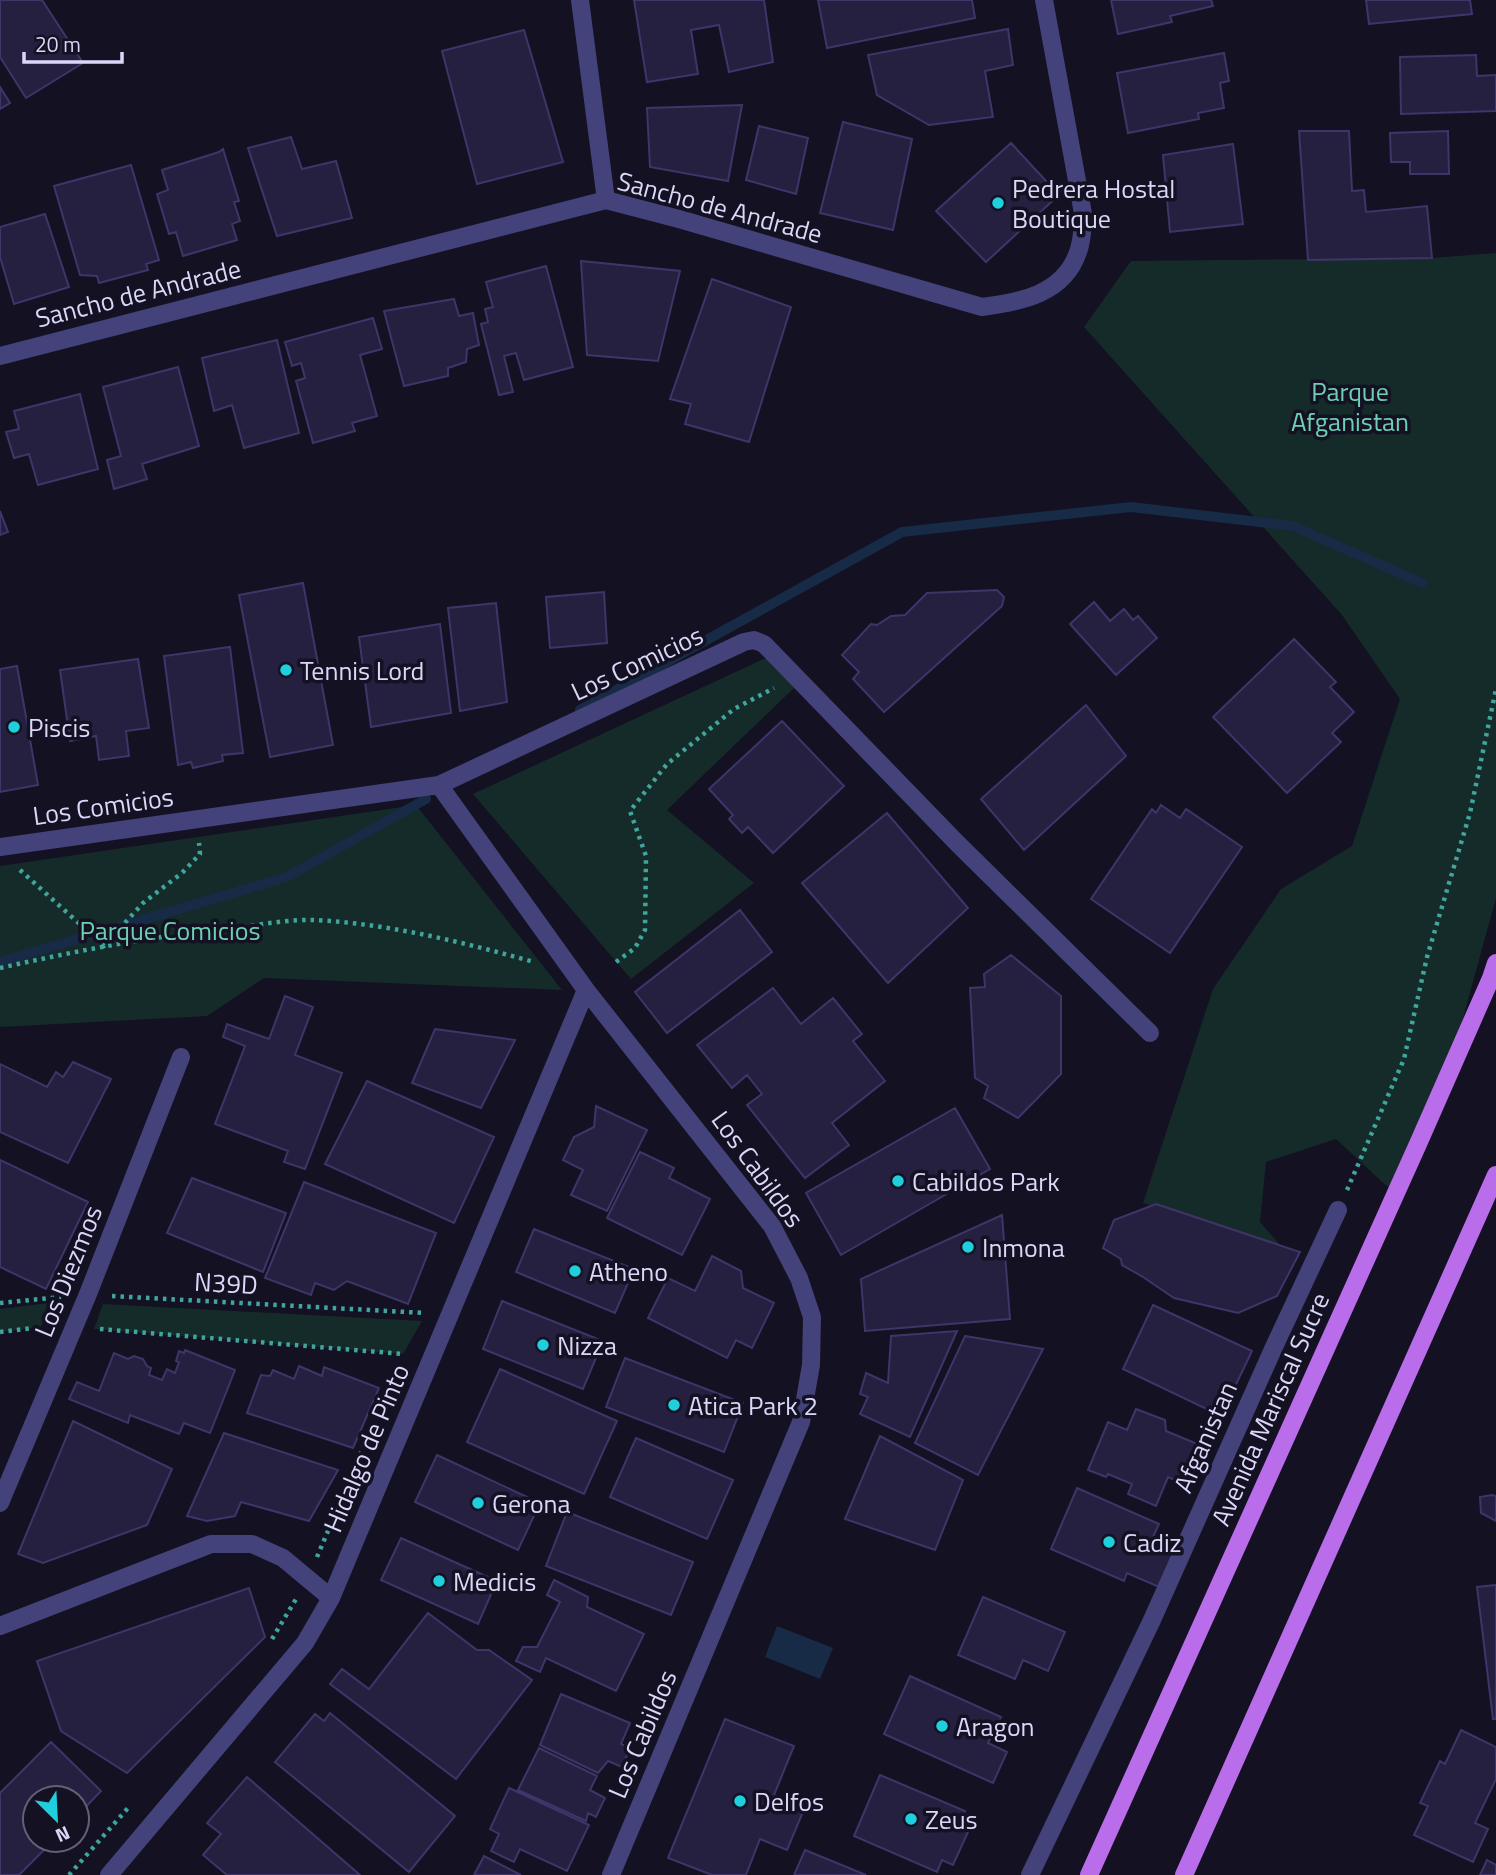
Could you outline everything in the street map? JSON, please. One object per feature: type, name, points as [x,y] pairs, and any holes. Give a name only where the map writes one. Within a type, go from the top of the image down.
[{"type":"main road","name":"Avenida Mariscal Sucre","points":[[1089,1875],[1418,1144],[1496,963]]},
{"type":"main road","points":[[1184,1875],[1496,1175]]},
{"type":"street","points":[[580,0],[606,201]]},
{"type":"street","name":"Sancho de Andrade","points":[[0,356],[606,201],[679,219],[982,307],[1009,304],[1034,296],[1065,277],[1079,250],[1084,219],[1044,0]]},
{"type":"street","name":"Los Comicios","points":[[0,847],[439,785],[744,642],[754,640],[764,644],[958,844],[1150,1032]]},
{"type":"street","name":"Los Cabildos","points":[[439,785],[586,990],[772,1226],[799,1278],[812,1317],[811,1365],[801,1422],[611,1875]]},
{"type":"street","name":"Hidalgo de Pinto","points":[[108,1875],[305,1643],[331,1598],[586,990]]},
{"type":"street","name":"Los Diezmos","points":[[0,1503],[88,1294],[181,1057]]},
{"type":"street","name":"Afganistan","points":[[1030,1875],[1153,1620],[1338,1210]]},
{"type":"street","points":[[0,1626],[211,1544],[252,1544],[283,1558],[331,1598]]},
{"type":"path","points":[[616,962],[635,948],[645,929],[646,856],[629,811],[667,764],[734,709],[779,685]]},
{"type":"path","points":[[1338,1210],[1404,1059],[1427,957],[1469,813],[1496,689]]},
{"type":"path","points":[[104,946],[143,903],[182,873],[200,855],[198,837]]},
{"type":"path","points":[[15,864],[104,946]]},
{"type":"path","points":[[0,968],[104,946],[204,930],[312,920],[405,930],[541,964]]},
{"type":"path","name":"N39D","points":[[0,1303],[88,1294],[450,1315]]},
{"type":"path","points":[[419,1324],[430,1301]]},
{"type":"path","points":[[0,1332],[41,1327]]},
{"type":"path","points":[[93,1329],[403,1354]]},
{"type":"path","points":[[398,1366],[408,1344]]},
{"type":"path","points":[[265,1649],[308,1579],[371,1429]]},
{"type":"path","points":[[69,1875],[134,1802]]},
{"type":"green space","name":"Parque Afganistan","points":[[1496,253],[1496,898],[1443,1091],[1392,1191],[1336,1139],[1266,1162],[1260,1222],[1281,1246],[1143,1203],[1213,989],[1281,889],[1352,846],[1400,699],[1342,615],[1084,327],[1131,261],[1432,258]]},
{"type":"green space","points":[[770,656],[795,687],[667,810],[754,883],[631,979],[473,794]]},
{"type":"green space","name":"Parque Comicios","points":[[416,805],[562,990],[264,978],[207,1016],[0,1027],[0,866]]},
{"type":"green space","points":[[48,1303],[41,1327],[0,1332],[0,1309]]},
{"type":"green space","points":[[103,1304],[422,1321],[403,1354],[94,1329]]},
{"type":"water","points":[[777,1626],[833,1648],[820,1679],[765,1657]]},
{"type":"building","points":[[0,0],[42,0],[83,63],[26,98],[0,57]]},
{"type":"building","points":[[634,0],[764,0],[773,62],[729,72],[719,25],[691,30],[698,74],[647,82]]},
{"type":"building","points":[[818,0],[972,0],[975,18],[827,48]]},
{"type":"building","points":[[1111,0],[1211,0],[1213,6],[1170,16],[1172,22],[1118,34]]},
{"type":"building","points":[[1366,0],[1470,0],[1472,14],[1369,24]]},
{"type":"building","points":[[1008,29],[1013,65],[985,71],[993,117],[929,125],[877,95],[868,55]]},
{"type":"building","points":[[524,30],[563,162],[477,184],[442,51]]},
{"type":"building","points":[[1224,53],[1229,81],[1220,83],[1224,108],[1198,113],[1199,119],[1128,133],[1117,73]]},
{"type":"building","points":[[1476,55],[1477,76],[1496,75],[1496,111],[1401,114],[1400,57]]},
{"type":"building","points":[[0,87],[10,103],[0,109]]},
{"type":"building","points":[[742,105],[728,181],[650,167],[647,108]]},
{"type":"building","points":[[843,122],[912,139],[893,230],[820,213]]},
{"type":"building","points":[[759,126],[808,138],[796,194],[746,180]]},
{"type":"building","points":[[1299,131],[1349,131],[1352,191],[1364,190],[1366,212],[1427,206],[1432,258],[1308,260]]},
{"type":"building","points":[[1448,131],[1449,174],[1410,174],[1410,162],[1391,162],[1390,133]]},
{"type":"building","points":[[291,137],[302,169],[336,161],[352,218],[277,236],[248,148]]},
{"type":"building","name":"Pedrera Hostal Boutique","points":[[1011,143],[1059,195],[986,262],[936,211]]},
{"type":"building","points":[[1233,144],[1243,224],[1170,232],[1163,155]]},
{"type":"building","points":[[223,149],[239,201],[234,202],[240,221],[232,224],[237,240],[183,256],[176,232],[169,234],[157,194],[168,190],[162,170]]},
{"type":"building","points":[[131,165],[159,260],[146,264],[148,270],[99,283],[97,276],[80,275],[54,186]]},
{"type":"building","points":[[45,214],[69,287],[14,304],[0,257],[0,227]]},
{"type":"building","points":[[581,261],[680,271],[658,361],[587,355]]},
{"type":"building","points":[[546,266],[573,367],[524,380],[516,353],[504,356],[513,392],[499,395],[481,324],[488,322],[485,309],[493,307],[486,282]]},
{"type":"building","points":[[712,279],[791,307],[749,442],[685,424],[691,404],[670,399]]},
{"type":"building","points":[[454,299],[459,316],[473,313],[479,345],[467,349],[466,362],[448,368],[448,376],[404,386],[384,311]]},
{"type":"building","points":[[373,318],[382,349],[360,355],[377,416],[352,423],[355,431],[313,443],[296,381],[305,378],[301,363],[292,366],[285,342]]},
{"type":"building","points":[[277,340],[299,433],[244,448],[232,405],[214,411],[202,358]]},
{"type":"building","points":[[178,367],[199,446],[142,464],[147,479],[114,489],[107,460],[121,456],[103,387]]},
{"type":"building","points":[[80,394],[98,469],[38,485],[29,454],[14,458],[6,432],[19,429],[14,411]]},
{"type":"building","points":[[0,511],[8,532],[0,535]]},
{"type":"building","name":"Tennis Lord","points":[[303,583],[333,745],[270,757],[239,595]]},
{"type":"building","points":[[997,590],[1004,597],[1002,606],[884,712],[853,679],[859,672],[842,655],[871,624],[877,625],[891,616],[905,615],[927,593]]},
{"type":"building","points":[[604,592],[607,643],[550,648],[546,597]]},
{"type":"building","points":[[1094,602],[1110,621],[1124,609],[1133,620],[1138,616],[1157,638],[1116,675],[1070,624]]},
{"type":"building","points":[[496,603],[507,702],[460,711],[448,608]]},
{"type":"building","points":[[440,624],[451,713],[371,727],[359,637]]},
{"type":"building","points":[[1294,639],[1336,682],[1330,687],[1354,712],[1332,733],[1341,742],[1287,793],[1213,717]]},
{"type":"building","points":[[230,647],[243,753],[222,755],[223,761],[193,768],[191,762],[178,765],[164,656]]},
{"type":"building","points":[[138,659],[149,728],[126,731],[129,756],[99,760],[96,736],[70,741],[60,670]]},
{"type":"building","name":"Piscis","points":[[17,666],[38,785],[0,792],[0,669]]},
{"type":"building","points":[[1086,705],[1126,756],[1024,850],[981,799]]},
{"type":"building","points":[[782,721],[844,786],[773,853],[748,827],[742,833],[729,819],[733,815],[709,789]]},
{"type":"building","points":[[1161,805],[1180,818],[1186,809],[1242,847],[1170,953],[1091,899],[1152,809],[1156,813]]},
{"type":"building","points":[[887,813],[968,908],[888,983],[802,883]]},
{"type":"building","points":[[740,910],[772,952],[667,1033],[635,992]]},
{"type":"building","points":[[1011,955],[1061,996],[1061,1074],[1018,1118],[984,1098],[988,1086],[975,1078],[970,988],[985,987],[984,974]]},
{"type":"building","points":[[773,988],[801,1024],[833,998],[862,1034],[853,1041],[885,1081],[832,1123],[849,1145],[805,1178],[747,1105],[762,1094],[747,1075],[732,1088],[697,1045]]},
{"type":"building","points":[[285,996],[313,1007],[295,1055],[342,1073],[305,1169],[284,1162],[288,1151],[215,1124],[245,1046],[223,1037],[227,1024],[269,1039]]},
{"type":"building","points":[[435,1029],[515,1040],[481,1108],[412,1083]]},
{"type":"building","points":[[73,1062],[111,1079],[68,1163],[0,1132],[0,1064],[47,1087],[56,1072],[63,1077]]},
{"type":"building","points":[[367,1081],[494,1137],[454,1223],[325,1164]]},
{"type":"building","points":[[596,1106],[647,1130],[607,1211],[571,1195],[583,1170],[563,1160],[574,1137],[594,1127]]},
{"type":"building","name":"Cabildos Park","points":[[955,1108],[990,1169],[841,1255],[806,1193]]},
{"type":"building","points":[[640,1152],[674,1168],[669,1178],[710,1199],[682,1255],[607,1218]]},
{"type":"building","points":[[0,1160],[88,1202],[46,1289],[0,1267]]},
{"type":"building","points":[[192,1178],[286,1213],[263,1272],[167,1233]]},
{"type":"building","points":[[304,1182],[436,1233],[408,1304],[347,1281],[334,1290],[315,1283],[311,1295],[265,1278]]},
{"type":"building","points":[[1156,1204],[1300,1252],[1277,1296],[1238,1313],[1174,1298],[1122,1265],[1121,1259],[1103,1248],[1114,1220]]},
{"type":"building","name":"Inmona","points":[[1002,1215],[1010,1319],[865,1331],[861,1279]]},
{"type":"building","name":"Atheno","points":[[534,1229],[634,1269],[615,1313],[516,1272]]},
{"type":"building","points":[[712,1256],[741,1271],[743,1288],[774,1303],[752,1348],[736,1340],[727,1358],[648,1318],[668,1278],[695,1291]]},
{"type":"building","name":"Nizza","points":[[502,1301],[603,1341],[583,1389],[483,1349]]},
{"type":"building","points":[[1153,1305],[1252,1351],[1221,1416],[1123,1369]]},
{"type":"building","points":[[957,1331],[910,1437],[860,1414],[868,1397],[860,1394],[866,1373],[888,1383],[891,1336]]},
{"type":"building","points":[[965,1336],[1043,1349],[978,1475],[915,1443]]},
{"type":"building","points":[[185,1350],[235,1370],[210,1433],[184,1423],[179,1434],[130,1415],[128,1423],[69,1399],[77,1382],[99,1391],[114,1353],[128,1359],[134,1356],[143,1359],[151,1368],[149,1375],[162,1380],[167,1369],[175,1373],[179,1351],[184,1353]]},
{"type":"building","name":"Atica Park 2","points":[[625,1358],[743,1403],[724,1452],[606,1407]]},
{"type":"building","points":[[299,1366],[322,1376],[324,1367],[379,1388],[353,1448],[247,1413],[261,1375],[270,1376],[273,1370],[294,1379]]},
{"type":"building","points":[[500,1369],[617,1421],[584,1494],[467,1442]]},
{"type":"building","points":[[1136,1409],[1165,1420],[1166,1431],[1200,1445],[1184,1484],[1168,1477],[1156,1506],[1128,1494],[1132,1484],[1108,1474],[1106,1477],[1088,1470],[1108,1422],[1127,1430]]},
{"type":"building","points":[[73,1421],[172,1469],[147,1525],[43,1563],[18,1554]]},
{"type":"building","points":[[224,1433],[338,1470],[309,1521],[241,1502],[235,1516],[207,1521],[187,1516]]},
{"type":"building","points":[[880,1436],[963,1480],[935,1550],[845,1519]]},
{"type":"building","points":[[636,1438],[733,1480],[707,1539],[610,1497]]},
{"type":"building","name":"Gerona","points":[[437,1455],[540,1503],[518,1550],[415,1502]]},
{"type":"building","name":"Cadiz","points":[[1077,1488],[1159,1524],[1153,1537],[1176,1546],[1159,1587],[1127,1573],[1124,1581],[1051,1549]]},
{"type":"building","points":[[1496,1496],[1496,1521],[1481,1513],[1480,1497]]},
{"type":"building","points":[[567,1512],[693,1562],[671,1615],[546,1566]]},
{"type":"building","name":"Medicis","points":[[401,1538],[497,1581],[478,1624],[381,1580]]},
{"type":"building","points":[[554,1580],[588,1597],[587,1607],[644,1634],[616,1691],[546,1658],[540,1672],[516,1661],[523,1647],[537,1647],[560,1602],[547,1595]]},
{"type":"building","points":[[1496,1585],[1496,1719],[1493,1719],[1477,1587]]},
{"type":"building","points":[[249,1588],[265,1637],[127,1773],[61,1731],[37,1661]]},
{"type":"building","points":[[983,1597],[1065,1632],[1048,1671],[1023,1660],[1015,1679],[958,1655]]},
{"type":"building","points":[[428,1613],[477,1650],[489,1650],[532,1680],[456,1779],[330,1684],[342,1669],[369,1689]]},
{"type":"building","name":"Aragon","points":[[910,1676],[1001,1717],[988,1743],[1007,1752],[993,1783],[884,1734]]},
{"type":"building","points":[[561,1694],[630,1723],[621,1744],[630,1748],[622,1767],[608,1761],[598,1773],[540,1745]]},
{"type":"building","points":[[330,1713],[455,1816],[409,1872],[275,1762],[315,1714],[324,1721]]},
{"type":"building","name":"Delfos","points":[[725,1719],[794,1746],[774,1795],[805,1807],[787,1850],[760,1839],[746,1875],[712,1875],[668,1858]]},
{"type":"building","points":[[1461,1730],[1496,1747],[1496,1779],[1475,1823],[1488,1829],[1473,1862],[1414,1835],[1428,1806],[1420,1803],[1440,1761],[1445,1764]]},
{"type":"building","points":[[51,1742],[101,1791],[91,1801],[91,1784],[21,1784],[21,1854],[40,1854],[19,1875],[0,1875],[0,1793]]},
{"type":"building","points":[[539,1748],[597,1776],[590,1790],[605,1798],[596,1817],[588,1813],[586,1821],[518,1790]]},
{"type":"building","name":"Zeus","points":[[880,1775],[965,1811],[957,1827],[968,1832],[953,1865],[942,1860],[937,1872],[854,1836]]},
{"type":"building","points":[[247,1777],[360,1875],[227,1875],[203,1855],[221,1834],[207,1823]]},
{"type":"building","points":[[509,1788],[589,1825],[567,1871],[520,1849],[514,1862],[491,1851],[499,1834],[490,1829]]},
{"type":"building","points":[[805,1850],[866,1875],[794,1875]]},
{"type":"building","points":[[484,1856],[521,1875],[474,1875]]},
{"type":"building","points":[[1487,1860],[1496,1865],[1496,1875],[1480,1875]]},
{"type":"waterway","points":[[580,710],[902,532],[1131,507],[1293,526],[1422,583]]},
{"type":"waterway","points":[[0,962],[287,877],[426,799]]},
{"type":"place","name":"Pedrera Hostal Boutique","points":[[998,203]]},
{"type":"place","name":"Tennis Lord","points":[[286,670]]},
{"type":"place","name":"Piscis","points":[[14,727]]},
{"type":"place","name":"Cabildos Park","points":[[898,1181]]},
{"type":"place","name":"Inmona","points":[[968,1247]]},
{"type":"place","name":"Atheno","points":[[575,1271]]},
{"type":"place","name":"Nizza","points":[[543,1345]]},
{"type":"place","name":"Atica Park 2","points":[[674,1405]]},
{"type":"place","name":"Gerona","points":[[478,1503]]},
{"type":"place","name":"Cadiz","points":[[1109,1542]]},
{"type":"place","name":"Medicis","points":[[439,1581]]},
{"type":"place","name":"Aragon","points":[[942,1726]]},
{"type":"place","name":"Delfos","points":[[740,1801]]},
{"type":"place","name":"Zeus","points":[[911,1819]]}]
